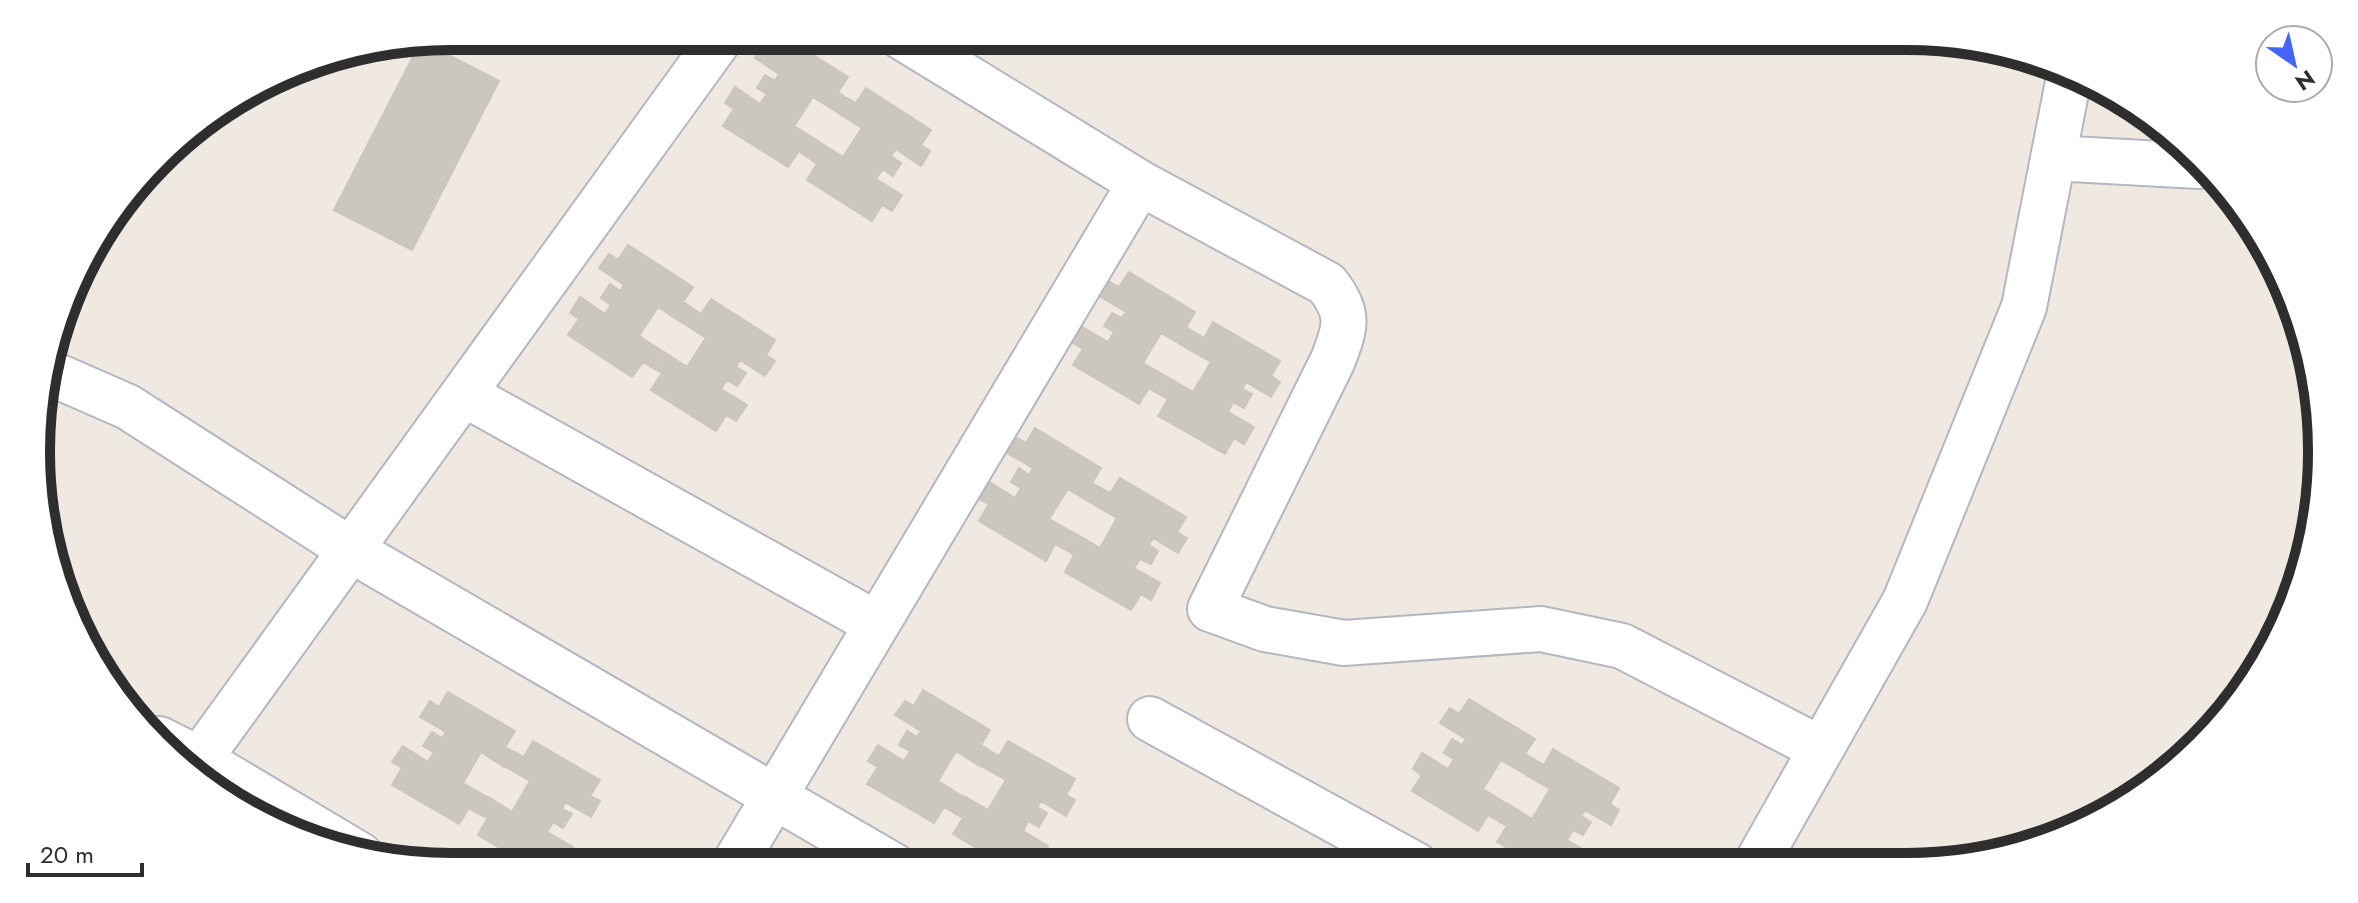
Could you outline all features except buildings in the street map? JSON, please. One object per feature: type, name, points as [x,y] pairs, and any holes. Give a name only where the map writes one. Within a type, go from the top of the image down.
[{"type":"street","points":[[198,762],[712,50]]},
{"type":"street","points":[[923,50],[1140,183],[1327,284],[1342,303],[1345,328],[1333,360],[1210,609],[1265,629],[1344,643],[1541,629],[1622,646],[1821,749]]},
{"type":"street","points":[[1762,853],[1905,601],[2024,307],[2068,84]]},
{"type":"street","points":[[2053,158],[2187,165]]},
{"type":"street","points":[[741,853],[1140,183]]},
{"type":"street","points":[[57,376],[128,407],[351,550],[872,853]]},
{"type":"street","points":[[464,394],[877,624]]},
{"type":"street","points":[[1150,719],[1394,853]]},
{"type":"street","points":[[221,780],[302,824]]}]
